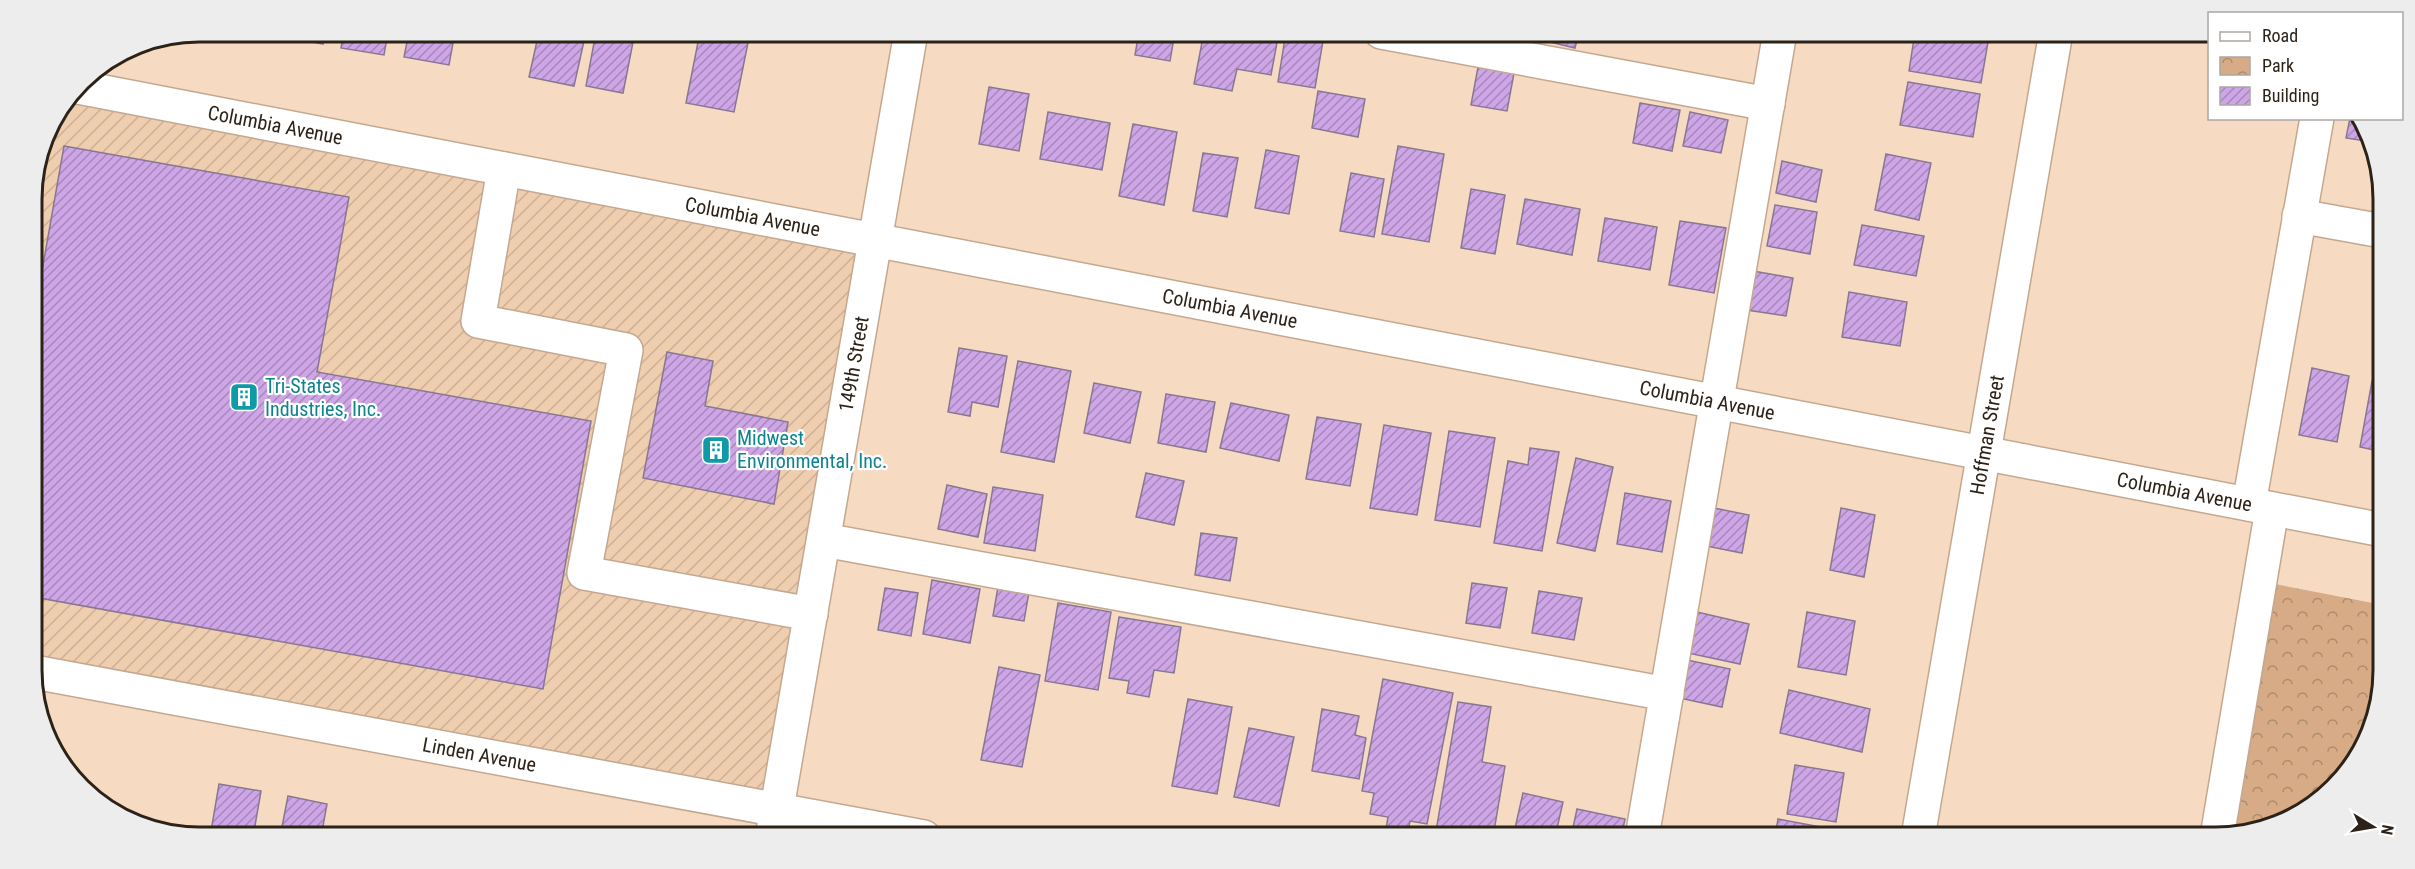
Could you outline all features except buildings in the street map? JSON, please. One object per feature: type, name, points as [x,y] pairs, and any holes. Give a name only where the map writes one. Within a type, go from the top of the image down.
[{"type":"street","name":"149th Street","points":[[775,824],[909,42]]},
{"type":"street","points":[[1435,42],[1768,104]]},
{"type":"street","points":[[1644,827],[1778,42]]},
{"type":"street","name":"Hoffman Street","points":[[1920,827],[2054,42]]},
{"type":"street","name":"Columbia Avenue","points":[[87,89],[2373,528]]},
{"type":"street","points":[[2218,827],[2300,216],[2317,120]]},
{"type":"street","points":[[504,169],[478,321],[626,350],[584,573],[811,614]]},
{"type":"street","points":[[2300,216],[2373,229]]},
{"type":"street","points":[[824,540],[1667,694]]},
{"type":"street","name":"Linden Avenue","points":[[42,674],[775,824],[809,827]]},
{"type":"shaded area","points":[[87,89],[875,240],[777,811],[42,673],[42,186],[48,156],[58,130],[74,103]]},
{"type":"green space","points":[[2275,584],[2373,603],[2373,670],[2368,711],[2357,739],[2341,766],[2303,801],[2266,819],[2234,826]]},
{"type":"place","name":"Tri-States Industries, Inc.","points":[[244,397]]},
{"type":"place","name":"Midwest Environmental, Inc.","points":[[716,450]]}]
